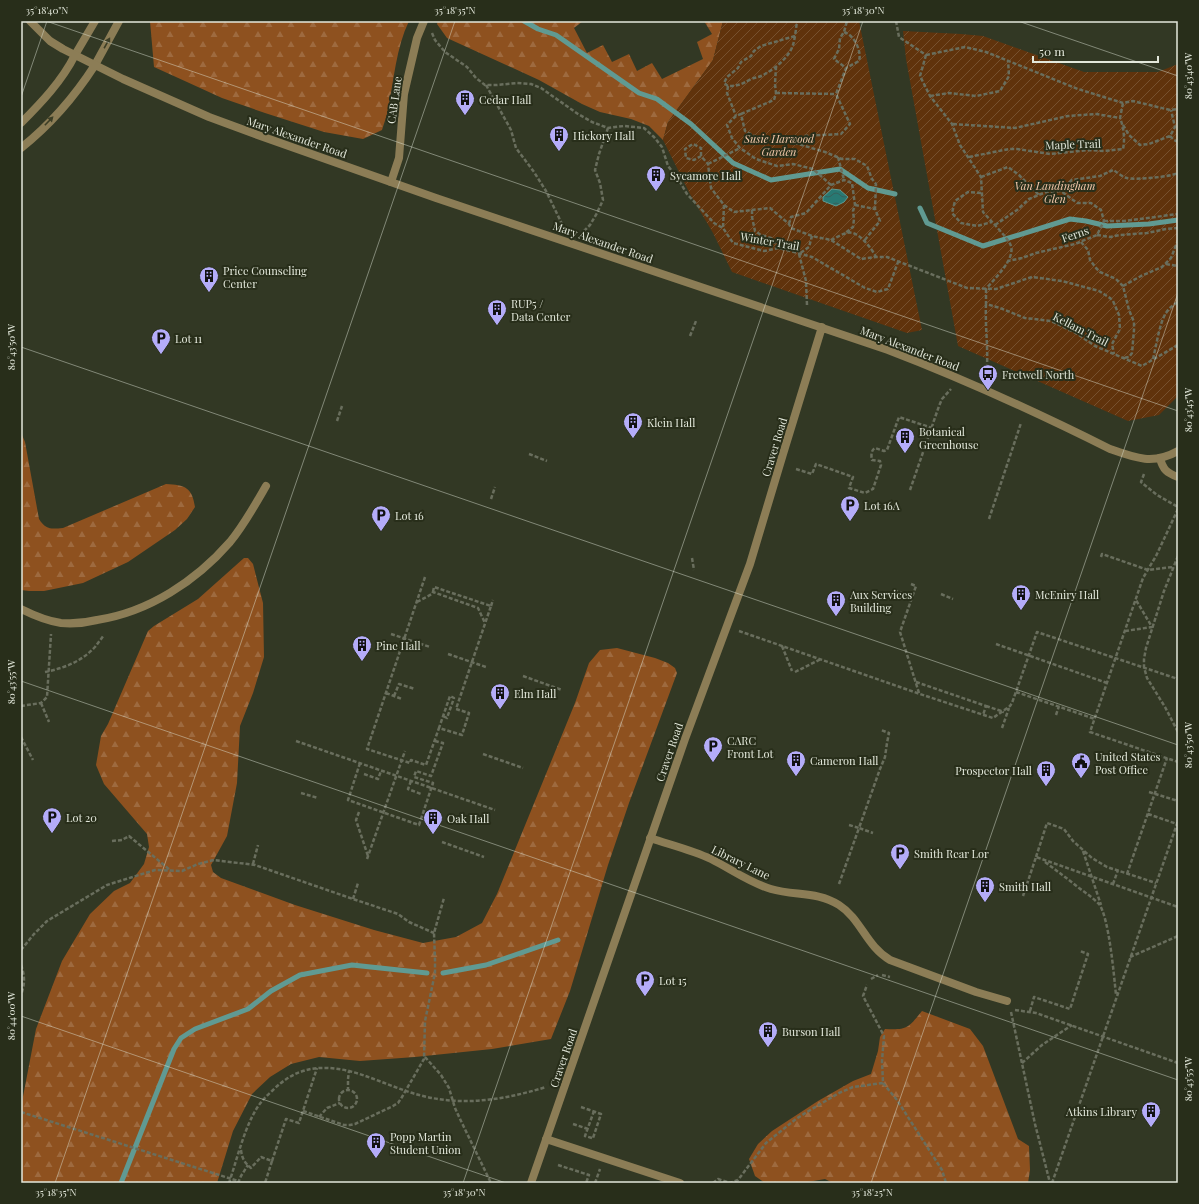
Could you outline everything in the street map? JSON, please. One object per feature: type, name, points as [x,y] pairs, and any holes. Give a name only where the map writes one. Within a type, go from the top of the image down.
[{"type":"street","name":"Mary Alexander Road","points":[[30,21],[50,41],[63,49],[94,65],[209,117],[391,182],[888,350],[930,366],[1009,400],[1110,449],[1124,454],[1146,459],[1160,458],[1178,451]]},
{"type":"street","points":[[21,123],[45,98],[63,76],[95,21]]},
{"type":"street","points":[[21,148],[56,115],[80,86],[94,65],[119,21]]},
{"type":"street","name":"CAB Lane","points":[[391,182],[399,158],[404,94],[415,45],[427,24]]},
{"type":"street","name":"Craver Road","points":[[531,1183],[699,699],[750,564],[822,327]]},
{"type":"street","points":[[1160,458],[1164,469],[1170,474],[1178,477]]},
{"type":"street","points":[[21,609],[46,620],[62,623],[78,623],[115,616],[143,607],[157,600],[188,581],[231,541],[242,526],[266,486]]},
{"type":"street","name":"Library Lane","points":[[650,838],[710,859],[753,882],[771,889],[818,895],[826,898],[845,909],[872,946],[890,960],[976,992],[1007,1001]]},
{"type":"street","points":[[546,1139],[680,1183]]},
{"type":"path","points":[[795,36],[761,46],[754,51],[751,56],[741,62],[738,68],[727,77],[724,83],[728,86],[733,86],[745,83],[764,75],[776,67],[788,54],[792,47],[795,36],[797,21]]},
{"type":"path","points":[[846,68],[834,59],[839,49],[840,38],[844,32],[847,21]]},
{"type":"path","points":[[896,21],[899,37],[926,55],[965,47],[986,52],[1008,60],[1078,89],[1123,102],[1133,100],[1170,110],[1178,109]]},
{"type":"path","points":[[427,24],[435,40],[445,52],[467,67],[476,78],[486,85],[511,130],[516,148],[546,191],[562,224]]},
{"type":"path","points":[[795,143],[803,136],[841,134],[850,124],[836,94],[846,68],[859,61],[860,56],[851,36],[844,32]]},
{"type":"path","points":[[926,55],[920,76],[930,96],[952,124],[960,145],[982,177],[981,193],[983,212],[999,229],[1011,246],[1011,254],[1005,267],[986,289],[985,322],[988,349],[987,366]]},
{"type":"path","points":[[930,96],[949,93],[976,96],[1000,91],[1009,76],[1008,60]]},
{"type":"path","points":[[776,67],[776,93],[774,100],[736,116],[727,126],[732,138],[740,148],[756,159],[777,166],[793,164],[813,169],[831,184]]},
{"type":"path","points":[[486,85],[517,83],[531,84],[541,88],[578,114],[608,128],[595,170],[600,184],[603,200],[590,225],[584,231]]},
{"type":"path","points":[[728,86],[727,93],[736,116]]},
{"type":"path","points":[[776,93],[836,94]]},
{"type":"path","points":[[952,124],[1015,128],[1068,116],[1096,114],[1120,118],[1123,102]]},
{"type":"path","points":[[1123,125],[1129,135],[1140,145],[1149,144],[1170,136],[1175,127],[1170,110]]},
{"type":"path","points":[[741,114],[745,132],[756,137],[785,140],[842,159],[855,159],[867,166],[872,179],[876,184],[874,202],[880,221],[864,241]]},
{"type":"path","name":"Maple Trail","points":[[969,157],[1017,149],[1050,154],[1089,150],[1123,150],[1123,125],[1120,118]]},
{"type":"path","name":"Winter Trail","points":[[608,128],[624,126],[644,128],[654,137],[662,147],[668,166],[677,177],[687,194],[714,223],[723,228],[733,243],[764,251],[778,248],[812,257],[865,288],[877,292],[888,289],[898,262]]},
{"type":"path","points":[[1170,136],[1178,142]]},
{"type":"path","points":[[701,156],[694,160],[686,158],[685,149],[693,144],[701,148],[701,156],[708,164],[711,188],[724,205],[734,212],[770,208],[791,228],[812,236],[831,240],[861,259],[887,257],[967,288],[996,289],[1032,277],[1062,281],[1099,291],[1110,298],[1119,315],[1120,328],[1112,344],[1114,354]]},
{"type":"path","points":[[708,164],[740,148]]},
{"type":"path","points":[[838,157],[844,180]]},
{"type":"path","points":[[982,177],[1008,168],[1019,175],[1039,195]]},
{"type":"path","points":[[1061,191],[1072,180],[1100,176],[1113,170],[1127,178],[1162,177],[1178,173]]},
{"type":"path","points":[[788,224],[791,217],[806,213],[831,184],[844,180],[852,183],[855,204],[853,211],[853,227],[844,234],[831,240]]},
{"type":"path","points":[[995,225],[1018,210],[1028,199],[1046,192],[1061,191],[1077,203],[1091,203],[1101,210],[1104,221],[1124,221],[1178,214]]},
{"type":"path","points":[[981,193],[968,192],[955,201],[952,213],[961,223],[977,226],[992,222]]},
{"type":"path","points":[[855,204],[875,209]]},
{"type":"path","points":[[723,228],[724,205]]},
{"type":"path","points":[[752,210],[755,231],[761,235],[771,238],[778,248]]},
{"type":"path","name":"Ferns","points":[[1008,261],[1081,242],[1097,235],[1104,221]]},
{"type":"path","points":[[1097,235],[1110,237],[1178,228]]},
{"type":"path","points":[[844,234],[853,233],[864,241],[876,257]]},
{"type":"path","points":[[807,305],[806,281],[799,254],[809,247],[812,236]]},
{"type":"path","points":[[1123,286],[1166,264],[1171,258],[1178,240]]},
{"type":"path","points":[[1081,242],[1088,250],[1090,260],[1096,268],[1100,272],[1116,279],[1123,286],[1129,310],[1134,322],[1132,353],[1129,357],[1124,358]]},
{"type":"path","points":[[1166,264],[1178,266]]},
{"type":"path","points":[[1153,359],[1165,314],[1178,302]]},
{"type":"path","name":"Kellam Trail","points":[[986,304],[1025,318],[1051,321],[1095,346],[1142,366],[1178,345]]},
{"type":"path","points":[[690,336],[696,321]]},
{"type":"path","points":[[910,490],[942,399],[951,388]]},
{"type":"path","points":[[337,421],[342,406]]},
{"type":"path","points":[[796,469],[812,474],[816,464],[853,476],[849,488],[865,493],[873,489],[882,463],[880,461],[872,460],[872,451],[875,448],[884,452],[887,450],[899,417],[932,428]]},
{"type":"path","points":[[989,519],[1021,423]]},
{"type":"path","points":[[529,454],[547,460]]},
{"type":"path","points":[[1144,474],[1141,482],[1157,495],[1178,508],[1156,556],[1143,578],[1090,732],[1178,762]]},
{"type":"path","points":[[491,500],[495,487]]},
{"type":"path","points":[[1101,557],[1102,554],[1148,570],[1173,567]]},
{"type":"path","points":[[1178,556],[1152,627],[1144,660],[1144,668],[1147,678],[1178,732]]},
{"type":"path","points":[[692,558],[694,570]]},
{"type":"path","points":[[425,577],[367,749],[401,761],[410,763],[411,760],[426,765],[434,740],[450,696],[454,698],[447,718],[443,716]]},
{"type":"path","points":[[911,584],[916,586],[900,632],[920,694]]},
{"type":"path","points":[[417,602],[432,594],[434,587],[491,606]]},
{"type":"path","points":[[894,590],[912,597]]},
{"type":"path","points":[[432,592],[478,608],[485,624]]},
{"type":"path","points":[[941,594],[953,599]]},
{"type":"path","points":[[439,728],[462,735],[469,713],[456,709],[493,600]]},
{"type":"path","points":[[1136,600],[1152,627]]},
{"type":"path","points":[[1125,631],[1152,627]]},
{"type":"path","points":[[739,631],[993,718],[1010,706]]},
{"type":"path","points":[[1002,728],[1037,632],[1178,679]]},
{"type":"path","points":[[21,706],[41,703],[47,697],[51,634]]},
{"type":"path","points":[[391,634],[430,647]]},
{"type":"path","points":[[45,672],[66,666],[81,659],[95,648],[104,635]]},
{"type":"path","points":[[996,644],[1107,683]]},
{"type":"path","points":[[782,645],[794,672],[821,659]]},
{"type":"path","points":[[448,654],[486,667]]},
{"type":"path","points":[[523,676],[562,690]]},
{"type":"path","points":[[916,682],[1007,713]]},
{"type":"path","points":[[394,696],[399,684],[415,689]]},
{"type":"path","points":[[1016,692],[1095,719]]},
{"type":"path","points":[[386,693],[402,699]]},
{"type":"path","points":[[41,703],[48,722]]},
{"type":"path","points":[[983,715],[986,706]]},
{"type":"path","points":[[1056,715],[1059,706]]},
{"type":"path","points":[[839,884],[885,758],[889,733],[881,730]]},
{"type":"path","points":[[21,737],[33,760]]},
{"type":"path","points":[[360,763],[348,800],[418,825],[433,783],[414,777],[416,771],[431,776],[443,743],[434,740]]},
{"type":"path","points":[[296,741],[495,810]]},
{"type":"path","points":[[359,812],[356,820],[367,858],[404,751]]},
{"type":"path","points":[[483,754],[523,768]]},
{"type":"path","points":[[1127,874],[1167,758]]},
{"type":"path","points":[[364,774],[378,779],[381,770]]},
{"type":"path","points":[[411,781],[408,789],[421,794]]},
{"type":"path","points":[[1150,792],[1178,801]]},
{"type":"path","points":[[301,793],[318,798]]},
{"type":"path","points":[[1051,1183],[1177,822],[1148,814]]},
{"type":"path","points":[[1023,896],[1047,822],[1064,829],[1073,841],[1100,863],[1127,874],[1156,883]]},
{"type":"path","points":[[849,825],[873,833]]},
{"type":"path","points":[[1174,831],[1178,832]]},
{"type":"path","points":[[112,841],[122,840],[129,836],[171,871]]},
{"type":"path","points":[[442,842],[484,857]]},
{"type":"path","points":[[253,864],[258,845]]},
{"type":"path","points":[[1083,850],[1106,921],[1117,997]]},
{"type":"path","points":[[1036,857],[1178,907]]},
{"type":"path","points":[[21,950],[47,921],[107,885],[155,870],[182,871],[198,864],[214,860],[253,864],[398,914],[409,922],[434,932]]},
{"type":"path","points":[[1042,860],[1091,897],[1102,910]]},
{"type":"path","points":[[1113,884],[1118,870]]},
{"type":"path","points":[[353,899],[358,883]]},
{"type":"path","points":[[303,1111],[350,1126],[394,1106],[398,1103],[406,1091],[424,1062],[425,1057],[426,1021],[435,973],[434,932],[444,898]]},
{"type":"path","points":[[1130,957],[1178,936]]},
{"type":"path","points":[[1030,1011],[1034,997],[1070,1009],[1088,954],[1080,951]]},
{"type":"path","points":[[21,965],[24,972],[25,982],[21,995]]},
{"type":"path","points":[[871,979],[878,975]]},
{"type":"path","points":[[882,975],[890,978]]},
{"type":"path","points":[[867,985],[863,996],[884,1036],[882,1061],[883,1083],[897,1100],[942,1170],[946,1183]]},
{"type":"path","points":[[1051,1183],[1035,1124],[1010,1010],[1030,1011],[1178,1063]]},
{"type":"path","points":[[1022,1063],[1042,1046],[1072,1025]]},
{"type":"path","points":[[425,1057],[449,1088],[461,1122],[491,1183]]},
{"type":"path","points":[[229,1183],[249,1123],[260,1104],[266,1096],[284,1080],[303,1071],[318,1068],[333,1068],[349,1071],[406,1091],[428,1097],[453,1100],[479,1101],[499,1099],[546,1087]]},
{"type":"path","points":[[265,1183],[286,1119],[299,1123],[318,1068]]},
{"type":"path","points":[[348,1091],[349,1071]]},
{"type":"path","points":[[713,1183],[718,1180],[730,1183],[738,1180],[753,1158],[769,1140],[796,1119],[839,1093],[853,1087],[883,1083]]},
{"type":"path","points":[[348,1091],[354,1093],[356,1096],[355,1104],[348,1108],[343,1107],[339,1100],[341,1094],[348,1091]]},
{"type":"path","points":[[319,1116],[327,1108],[340,1103]]},
{"type":"path","points":[[580,1107],[601,1114],[591,1143]]},
{"type":"path","points":[[593,1138],[585,1136],[594,1111]]},
{"type":"path","points":[[21,1112],[238,1182],[248,1166]]},
{"type":"path","points":[[573,1124],[588,1129]]},
{"type":"path","points":[[240,1149],[242,1159],[251,1168],[261,1157],[272,1161]]},
{"type":"path","points":[[558,1165],[588,1175],[586,1183]]},
{"type":"green space","points":[[150,21],[409,21],[398,53],[388,112],[382,130],[363,139],[324,132],[265,113],[222,98],[154,67]]},
{"type":"green space","points":[[438,21],[583,21],[574,28],[587,53],[603,45],[612,62],[629,54],[637,71],[652,63],[662,79],[703,59],[697,42],[712,34],[704,21],[723,21],[713,60],[668,122],[663,140],[649,126],[631,119],[600,112],[582,104],[539,80],[447,38],[437,24]]},
{"type":"green space","name":"Susie Harwood Garden","points":[[723,21],[859,21],[922,330],[907,333],[732,272],[713,233],[690,194],[663,140],[668,122],[713,60]]},
{"type":"green space","name":"Van Landingham Glen","points":[[903,31],[983,36],[1084,72],[1158,72],[1178,64],[1178,396],[1159,415],[1128,421],[958,346],[906,59]]},
{"type":"green space","points":[[21,433],[25,442],[39,519],[49,528],[63,528],[166,484],[183,486],[190,491],[195,507],[187,519],[175,530],[128,562],[83,583],[44,591],[21,590]]},
{"type":"green space","points":[[244,558],[248,558],[253,564],[263,603],[264,657],[253,693],[240,726],[237,783],[227,836],[211,865],[213,872],[221,878],[295,905],[374,930],[423,943],[456,937],[482,923],[497,894],[575,703],[589,663],[600,650],[617,648],[655,658],[668,663],[675,668],[677,673],[629,803],[608,865],[570,991],[551,1039],[492,1049],[415,1057],[360,1061],[319,1057],[291,1064],[270,1077],[252,1094],[233,1131],[217,1183],[21,1183],[21,1107],[36,1029],[62,961],[90,914],[114,891],[130,883],[144,864],[149,847],[147,834],[104,784],[96,765],[101,736],[108,724],[148,631],[198,599]]},
{"type":"green space","points":[[922,1011],[970,1029],[983,1046],[1018,1139],[1029,1146],[1030,1170],[1028,1183],[833,1183],[825,1179],[802,1183],[765,1183],[755,1176],[749,1159],[758,1144],[772,1131],[818,1101],[853,1081],[871,1074],[878,1051],[880,1037],[885,1029],[899,1029],[907,1027]]},
{"type":"water","points":[[832,189],[840,190],[848,197],[844,202],[836,206],[823,201],[823,197]]},
{"type":"waterway","points":[[524,21],[538,29],[556,35],[639,93],[657,99],[691,124],[733,163],[771,180],[840,169],[868,188],[895,194]]},
{"type":"waterway","points":[[920,208],[927,223],[983,246],[1070,219],[1107,226],[1149,224],[1178,220]]},
{"type":"waterway","points":[[443,973],[486,965],[558,940]]},
{"type":"waterway","points":[[121,1183],[174,1049],[181,1038],[195,1029],[248,1009],[271,991],[300,975],[352,965],[427,973]]},
{"type":"place","name":"Cedar Hall","points":[[465,116]]},
{"type":"place","name":"Hickory Hall","points":[[559,152]]},
{"type":"place","name":"Sycamore Hall","points":[[656,192]]},
{"type":"place","name":"Price Counseling Center","points":[[209,293]]},
{"type":"place","name":"RUP5 / Data Center","points":[[497,326]]},
{"type":"place","name":"Lot 11","points":[[161,355]]},
{"type":"place","name":"Fretwell North","points":[[988,391]]},
{"type":"place","name":"Klein Hall","points":[[633,439]]},
{"type":"place","name":"Botanical Greenhouse","points":[[905,454]]},
{"type":"place","name":"Lot 16A","points":[[850,522]]},
{"type":"place","name":"Lot 16","points":[[381,532]]},
{"type":"place","name":"McEniry Hall","points":[[1021,611]]},
{"type":"place","name":"Aux Services Building","points":[[836,617]]},
{"type":"place","name":"Pine Hall","points":[[362,662]]},
{"type":"place","name":"Elm Hall","points":[[500,710]]},
{"type":"place","name":"CARC Front Lot","points":[[713,763]]},
{"type":"place","name":"Cameron Hall","points":[[796,777]]},
{"type":"place","name":"United States Post Office","points":[[1081,779]]},
{"type":"place","name":"Prospector Hall","points":[[1046,787]]},
{"type":"place","name":"Lot 20","points":[[52,834]]},
{"type":"place","name":"Oak Hall","points":[[433,835]]},
{"type":"place","name":"Smith Rear Lor","points":[[900,870]]},
{"type":"place","name":"Smith Hall","points":[[985,903]]},
{"type":"place","name":"Lot 15","points":[[645,997]]},
{"type":"place","name":"Burson Hall","points":[[768,1048]]},
{"type":"place","name":"Atkins Library","points":[[1151,1128]]},
{"type":"place","name":"Popp Martin Student Union","points":[[376,1159]]}]
